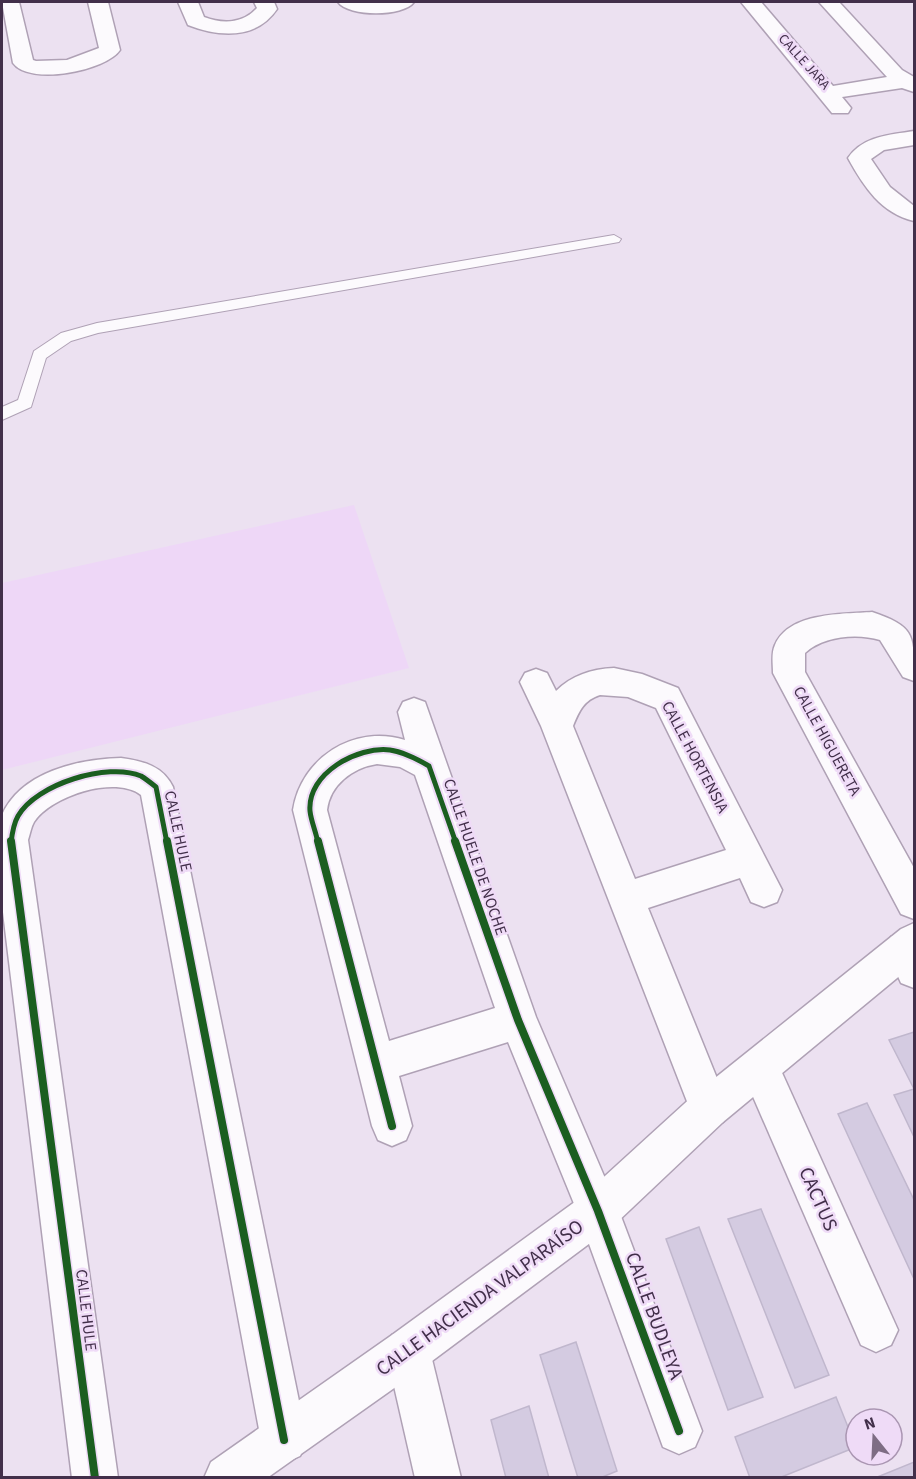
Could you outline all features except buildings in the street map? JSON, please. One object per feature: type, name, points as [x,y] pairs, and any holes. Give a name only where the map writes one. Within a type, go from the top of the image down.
[{"type":"street","points":[[9,2],[23,63],[31,69],[64,67],[100,59],[110,50],[98,2]]},
{"type":"street","points":[[188,2],[195,21],[215,28],[239,27],[268,12]]},
{"type":"street","points":[[347,8],[388,7],[404,2]]},
{"type":"street","name":"CALLE JARA","points":[[752,2],[834,100],[910,83]]},
{"type":"street","name":"CALLE JARA","points":[[829,2],[895,74],[910,83]]},
{"type":"street","points":[[915,138],[877,145],[864,150],[859,158],[870,178],[894,206],[915,214]]},
{"type":"street","name":"CALLE HIGUERETA","points":[[915,668],[891,632],[872,625],[822,627],[800,638],[789,648],[789,673],[915,902]]},
{"type":"street","name":"CALLE HORTENSIA","points":[[557,726],[566,703],[581,691],[602,680],[646,688],[667,698],[764,890]]},
{"type":"street","points":[[536,682],[557,726],[627,898],[709,1108]]},
{"type":"street","points":[[414,712],[429,766]]},
{"type":"street","name":"CALLE HUELE DE NOCHE","points":[[392,1126],[310,810],[315,787],[337,764],[359,752],[393,749],[415,757],[429,766],[518,1020],[598,1211]]},
{"type":"street","name":"CALLE HULE","points":[[95,1478],[11,840],[19,814],[41,795],[80,777],[114,772],[138,775],[156,787],[284,1440]]},
{"type":"street","points":[[627,898],[748,859]]},
{"type":"street","name":"CALLE HACIENDA VALPARAÍSO","points":[[227,1478],[408,1351],[598,1211],[709,1108],[911,954]]},
{"type":"street","points":[[376,1064],[518,1020]]},
{"type":"street","name":"CACTUS","points":[[760,1069],[876,1330]]},
{"type":"street","name":"CALLE BUDLEYA","points":[[598,1211],[679,1431]]},
{"type":"street","points":[[408,1351],[438,1478]]},
{"type":"lane","points":[[2,414],[25,403],[39,355],[66,337],[98,328],[614,240]]},
{"type":"shaded area","points":[[354,505],[409,668],[2,770],[2,583]]},
{"type":"cycle path","points":[[392,1126],[310,810],[312,795],[319,781],[352,756],[377,750],[403,753],[429,766],[518,1020],[598,1211],[679,1431]]},
{"type":"cycle path","points":[[95,1478],[11,840],[18,816],[30,802],[57,785],[89,775],[105,773],[136,775],[156,787],[284,1440]]}]
